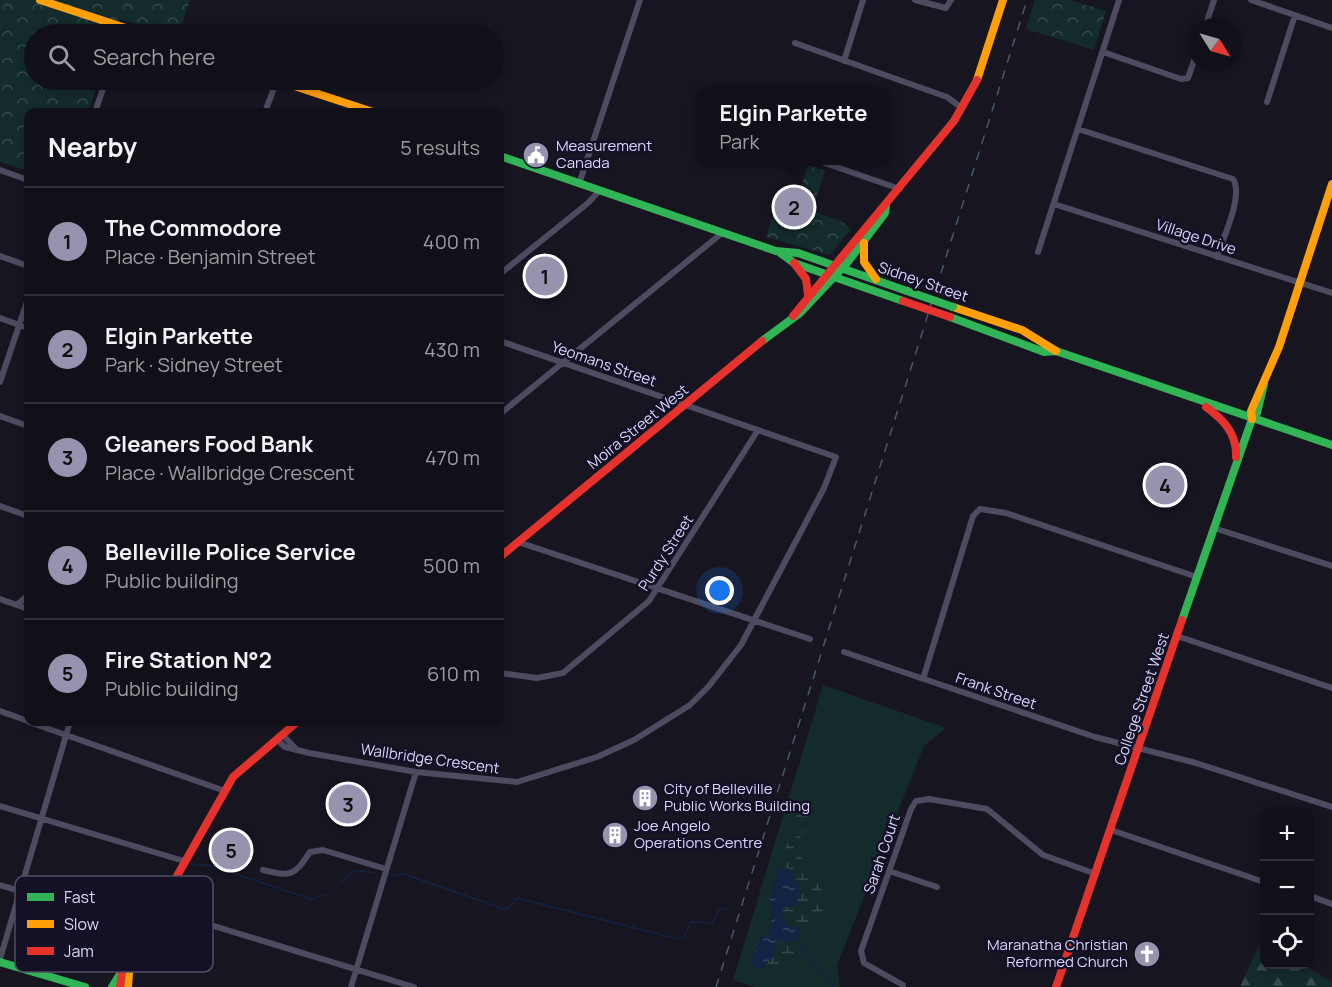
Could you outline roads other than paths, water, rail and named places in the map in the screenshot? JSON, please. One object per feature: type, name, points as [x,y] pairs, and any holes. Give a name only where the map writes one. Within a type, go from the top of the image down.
[{"type":"main road","points":[[40,0],[103,24]]},
{"type":"main road","name":"Moira Street West","points":[[838,267],[880,209],[886,206],[900,189],[962,108],[976,82],[1004,0]]},
{"type":"main road","points":[[306,90],[361,108]]},
{"type":"main road","name":"Sidney Street","points":[[504,157],[723,233],[776,250],[798,253],[1037,338],[1056,351],[1332,445]]},
{"type":"main road","name":"College Street West","points":[[1056,987],[1235,466],[1252,419],[1257,413],[1264,384],[1332,184]]},
{"type":"main road","name":"Moira Street West","points":[[504,553],[793,316],[808,295],[864,241],[885,213],[886,206]]},
{"type":"main road","points":[[864,241],[861,253],[863,264],[878,281]]},
{"type":"main road","name":"Sidney Street","points":[[776,250],[794,263],[1044,352],[1056,351]]},
{"type":"main road","points":[[794,263],[806,279],[808,295]]},
{"type":"main road","name":"Moira Street West","points":[[793,316],[801,313],[830,275]]},
{"type":"main road","points":[[1196,400],[1228,425],[1237,452],[1235,466]]},
{"type":"main road","points":[[176,876],[238,771],[283,730]]},
{"type":"main road","points":[[0,961],[15,966]]},
{"type":"main road","points":[[36,972],[85,987]]},
{"type":"main road","points":[[128,987],[129,972]]},
{"type":"main road","points":[[112,987],[121,974]]},
{"type":"main road","points":[[120,987],[121,974]]},
{"type":"street","points":[[579,184],[640,0]]},
{"type":"street","points":[[844,61],[863,0]]},
{"type":"street","points":[[915,0],[941,9],[946,8],[951,0]]},
{"type":"street","points":[[1038,252],[1119,0]]},
{"type":"street","points":[[1208,18],[1214,0]]},
{"type":"street","points":[[1251,0],[1332,28]]},
{"type":"street","points":[[1267,102],[1295,15]]},
{"type":"street","points":[[795,43],[947,97],[962,108]]},
{"type":"street","points":[[1103,52],[1181,79],[1188,78],[1190,72]]},
{"type":"street","points":[[96,108],[103,90]]},
{"type":"street","points":[[266,108],[273,90]]},
{"type":"street","points":[[1078,129],[1233,179],[1236,184],[1236,198],[1217,257]]},
{"type":"street","points":[[830,165],[900,189]]},
{"type":"street","points":[[0,170],[24,179]]},
{"type":"street","points":[[504,271],[588,203],[599,191]]},
{"type":"street","name":"Village Drive","points":[[1054,204],[1332,293]]},
{"type":"street","points":[[504,411],[723,233]]},
{"type":"street","points":[[0,256],[24,265]]},
{"type":"street","points":[[0,382],[24,311]]},
{"type":"street","points":[[0,318],[24,327]]},
{"type":"street","name":"Yeomans Street","points":[[504,342],[836,458]]},
{"type":"street","points":[[0,416],[24,425]]},
{"type":"street","name":"Purdy Street","points":[[504,674],[537,678],[563,673],[649,601],[758,430]]},
{"type":"street","name":"Wallbridge Crescent","points":[[283,730],[296,750],[416,772],[517,782],[597,757],[634,740],[690,705],[709,686],[741,645],[824,488],[836,458]]},
{"type":"street","points":[[0,506],[24,515]]},
{"type":"street","points":[[923,679],[975,514],[980,509],[1006,513],[1197,578]]},
{"type":"street","points":[[1214,528],[1332,566]]},
{"type":"street","points":[[518,542],[810,639]]},
{"type":"street","points":[[0,599],[24,608]]},
{"type":"street","points":[[17,605],[24,599]]},
{"type":"street","points":[[1177,636],[1332,688]]},
{"type":"street","name":"Frank Street","points":[[844,652],[1126,747],[1140,747],[1332,807]]},
{"type":"street","points":[[0,711],[24,719]]},
{"type":"street","points":[[43,726],[225,790]]},
{"type":"street","points":[[24,876],[69,726]]},
{"type":"street","points":[[351,987],[416,772]]},
{"type":"street","name":"Sarah Court","points":[[903,986],[864,963],[861,957],[910,809],[916,801],[929,799],[987,809],[1043,855],[1096,874]]},
{"type":"street","points":[[0,806],[184,861]]},
{"type":"street","points":[[1111,830],[1260,881]]},
{"type":"street","points":[[263,870],[285,875],[297,871],[310,852],[323,850],[386,868]]},
{"type":"street","points":[[889,872],[937,887]]},
{"type":"street","points":[[0,885],[15,890]]},
{"type":"street","points":[[1314,897],[1332,904]]},
{"type":"street","points":[[0,961],[15,908]]},
{"type":"street","points":[[213,926],[414,987]]},
{"type":"water","points":[[779,867],[790,869],[800,889],[797,906],[783,908],[782,917],[789,926],[799,927],[801,932],[796,941],[786,943],[779,937],[773,957],[763,968],[757,969],[751,963],[760,938],[769,933],[772,919],[769,901]]},
{"type":"waterway","points":[[194,865],[209,865],[311,899],[324,895]]},
{"type":"waterway","points":[[341,882],[355,870],[374,873]]},
{"type":"waterway","points":[[392,875],[404,874],[504,909],[509,908],[517,898],[678,939],[684,938],[691,922],[712,923],[719,909],[727,909]]},
{"type":"waterway","points":[[796,941],[834,987]]},
{"type":"railway","points":[[716,987],[1027,0]]},
{"type":"place","name":"Measurement Canada","points":[[536,155]]},
{"type":"place","name":"Elgin Parkette","points":[[794,207]]},
{"type":"place","name":"The Commodore","points":[[545,276]]},
{"type":"place","name":"Belleville Police Service","points":[[1165,485]]},
{"type":"place","name":"City of Belleville Public Works Building","points":[[645,798]]},
{"type":"place","name":"Gleaners Food Bank","points":[[348,804]]},
{"type":"place","name":"Joe Angelo Operations Centre","points":[[615,835]]},
{"type":"place","name":"Fire Station N°2","points":[[231,850]]},
{"type":"place","name":"Maranatha Christian Reformed Church","points":[[1147,954]]}]
